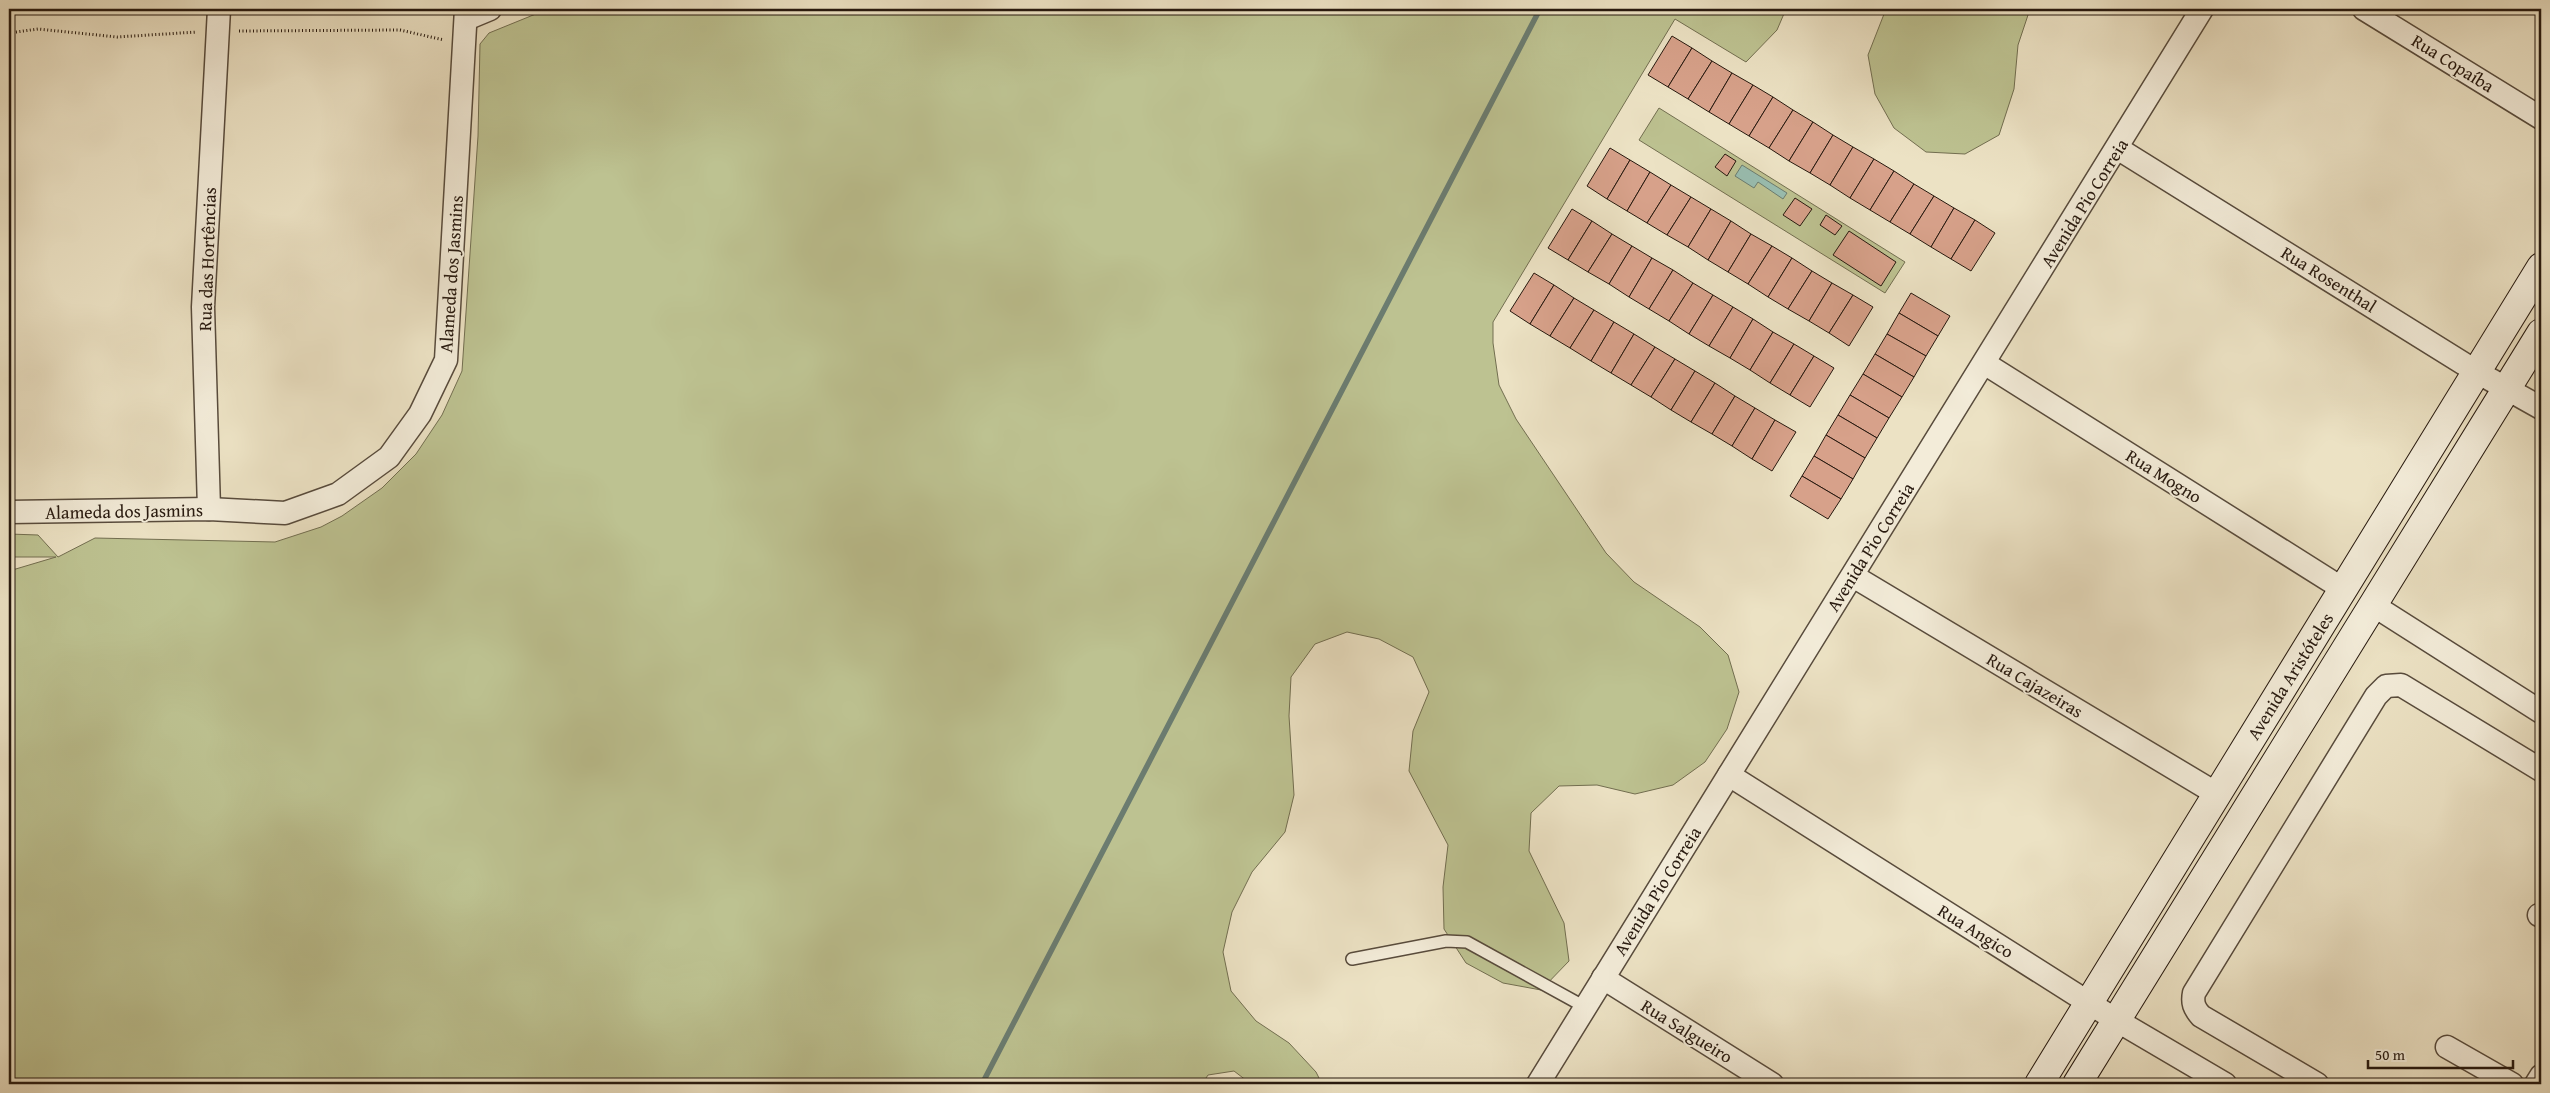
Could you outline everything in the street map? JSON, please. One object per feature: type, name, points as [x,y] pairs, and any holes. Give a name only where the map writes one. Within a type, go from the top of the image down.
[{"type":"street","name":"Rua das Hortências","points":[[209,509],[203,307],[218,9]]},
{"type":"street","points":[[466,14],[490,9]]},
{"type":"street","name":"Avenida Pio Correia","points":[[1538,1084],[2202,9]]},
{"type":"street","name":"Rua Copaíba","points":[[2364,9],[2541,118]]},
{"type":"street","name":"Alameda dos Jasmins","points":[[9,512],[209,509],[286,513],[338,494],[389,457],[420,414],[446,360],[466,14]]},
{"type":"street","name":"Rua Rosenthal","points":[[2117,148],[2477,372],[2508,387],[2541,408]]},
{"type":"street","name":"Avenida Aristóteles","points":[[2039,1084],[2541,267]]},
{"type":"street","name":"Avenida Aristóteles","points":[[2077,1084],[2541,333]]},
{"type":"street","name":"Rua Mogno","points":[[1984,363],[2343,589]]},
{"type":"street","name":"Rua Cajazeiras","points":[[1853,576],[2217,794]]},
{"type":"street","points":[[2373,605],[2541,712]]},
{"type":"street","points":[[2307,1082],[2201,1016],[2195,1009],[2194,993],[2376,696],[2386,686],[2401,685],[2541,770]]},
{"type":"street","name":"Rua Angico","points":[[1729,775],[2116,1020],[2225,1084]]},
{"type":"street","name":"Rua Salgueiro","points":[[1603,978],[1772,1084]]},
{"type":"street","points":[[2447,1047],[2512,1084]]},
{"type":"street","points":[[2536,1084],[2541,1076]]},
{"type":"lane","points":[[1352,959],[1446,941],[1467,942],[1586,1007]]},
{"type":"green space","points":[[548,9],[1786,9],[1777,30],[1746,62],[1675,19],[1493,322],[1493,343],[1499,385],[1516,419],[1606,553],[1634,582],[1700,627],[1728,655],[1739,692],[1727,729],[1705,762],[1673,785],[1635,794],[1597,785],[1559,786],[1531,813],[1529,851],[1564,923],[1569,961],[1541,990],[1503,983],[1466,963],[1444,929],[1443,887],[1448,845],[1409,771],[1413,731],[1429,692],[1413,657],[1379,639],[1347,632],[1315,644],[1291,677],[1289,716],[1294,795],[1285,832],[1252,872],[1232,912],[1223,952],[1231,991],[1256,1021],[1289,1043],[1316,1072],[1322,1084],[1251,1084],[1234,1071],[1208,1075],[1202,1084],[9,1084],[9,571],[56,557],[9,557],[9,534],[38,535],[58,557],[95,538],[275,542],[321,527],[342,516],[382,488],[416,454],[442,415],[462,371],[478,136],[480,44],[489,33]]},
{"type":"green space","points":[[1886,9],[2030,9],[2018,45],[2014,89],[1999,135],[1965,154],[1926,152],[1894,128],[1875,94],[1868,55]]},
{"type":"green space","points":[[1659,108],[1905,262],[1885,293],[1639,140]]},
{"type":"water","points":[[1742,165],[1787,193],[1783,199],[1758,182],[1754,188],[1735,176]]},
{"type":"building","points":[[1672,36],[1692,48],[1668,87],[1648,75]]},
{"type":"building","points":[[1692,48],[1712,61],[1688,99],[1668,87]]},
{"type":"building","points":[[1712,61],[1732,73],[1709,112],[1688,99]]},
{"type":"building","points":[[1732,73],[1753,85],[1729,124],[1709,112]]},
{"type":"building","points":[[1753,85],[1773,97],[1749,136],[1729,124]]},
{"type":"building","points":[[1773,97],[1793,110],[1769,148],[1749,136]]},
{"type":"building","points":[[1793,110],[1813,122],[1789,161],[1769,148]]},
{"type":"building","points":[[1813,122],[1833,135],[1810,173],[1789,161]]},
{"type":"building","points":[[1833,135],[1853,147],[1830,185],[1810,173]]},
{"type":"building","points":[[1853,147],[1874,159],[1850,198],[1830,185]]},
{"type":"building","points":[[1610,148],[1630,160],[1607,199],[1587,186]]},
{"type":"building","points":[[1725,154],[1736,161],[1727,176],[1715,167]]},
{"type":"building","points":[[1874,159],[1894,171],[1870,210],[1850,198]]},
{"type":"building","points":[[1630,160],[1650,172],[1627,211],[1607,199]]},
{"type":"building","points":[[1894,171],[1914,184],[1890,222],[1870,210]]},
{"type":"building","points":[[1650,172],[1671,185],[1647,223],[1627,211]]},
{"type":"building","points":[[1914,184],[1934,196],[1910,234],[1890,222]]},
{"type":"building","points":[[1671,185],[1691,197],[1667,235],[1647,223]]},
{"type":"building","points":[[1934,196],[1954,208],[1931,247],[1910,234]]},
{"type":"building","points":[[1691,197],[1711,209],[1688,247],[1667,235]]},
{"type":"building","points":[[1795,198],[1812,209],[1800,226],[1783,215]]},
{"type":"building","points":[[1954,208],[1975,220],[1951,259],[1931,247]]},
{"type":"building","points":[[1572,209],[1592,221],[1568,260],[1548,248]]},
{"type":"building","points":[[1711,209],[1731,221],[1708,260],[1688,247]]},
{"type":"building","points":[[1826,215],[1842,226],[1835,235],[1820,225]]},
{"type":"building","points":[[1975,220],[1995,233],[1971,271],[1951,259]]},
{"type":"building","points":[[1592,221],[1612,234],[1588,272],[1568,260]]},
{"type":"building","points":[[1731,221],[1751,234],[1728,272],[1708,260]]},
{"type":"building","points":[[1849,231],[1896,262],[1881,286],[1833,255]]},
{"type":"building","points":[[1612,234],[1632,246],[1609,284],[1588,272]]},
{"type":"building","points":[[1751,234],[1772,246],[1748,284],[1728,272]]},
{"type":"building","points":[[1632,246],[1652,258],[1629,297],[1609,284]]},
{"type":"building","points":[[1772,246],[1792,258],[1768,297],[1748,284]]},
{"type":"building","points":[[1652,258],[1673,270],[1649,309],[1629,297]]},
{"type":"building","points":[[1792,258],[1812,271],[1788,309],[1768,297]]},
{"type":"building","points":[[1673,270],[1693,283],[1669,321],[1649,309]]},
{"type":"building","points":[[1812,271],[1832,283],[1809,321],[1788,309]]},
{"type":"building","points":[[1534,273],[1554,285],[1530,324],[1510,311]]},
{"type":"building","points":[[1693,283],[1713,295],[1689,334],[1669,321]]},
{"type":"building","points":[[1832,283],[1853,295],[1829,333],[1809,321]]},
{"type":"building","points":[[1554,285],[1574,298],[1550,336],[1530,324]]},
{"type":"building","points":[[1911,293],[1950,316],[1938,336],[1899,313]]},
{"type":"building","points":[[1713,295],[1733,307],[1709,346],[1689,334]]},
{"type":"building","points":[[1853,295],[1873,307],[1849,346],[1829,333]]},
{"type":"building","points":[[1574,298],[1594,310],[1570,348],[1550,336]]},
{"type":"building","points":[[1733,307],[1753,319],[1730,358],[1709,346]]},
{"type":"building","points":[[1594,310],[1614,322],[1591,361],[1570,348]]},
{"type":"building","points":[[1899,313],[1938,336],[1926,356],[1887,334]]},
{"type":"building","points":[[1753,319],[1773,332],[1750,370],[1730,358]]},
{"type":"building","points":[[1614,322],[1634,334],[1611,373],[1591,361]]},
{"type":"building","points":[[1773,332],[1794,344],[1770,383],[1750,370]]},
{"type":"building","points":[[1634,334],[1655,347],[1631,385],[1611,373]]},
{"type":"building","points":[[1887,334],[1926,356],[1914,377],[1875,354]]},
{"type":"building","points":[[1794,344],[1814,356],[1790,395],[1770,383]]},
{"type":"building","points":[[1655,347],[1675,359],[1651,397],[1631,385]]},
{"type":"building","points":[[1875,354],[1914,377],[1902,397],[1863,374]]},
{"type":"building","points":[[1814,356],[1834,368],[1810,407],[1790,395]]},
{"type":"building","points":[[1675,359],[1695,371],[1671,410],[1651,397]]},
{"type":"building","points":[[1695,371],[1715,383],[1691,422],[1671,410]]},
{"type":"building","points":[[1863,374],[1902,397],[1889,418],[1850,395]]},
{"type":"building","points":[[1715,383],[1735,396],[1712,434],[1691,422]]},
{"type":"building","points":[[1850,395],[1889,418],[1877,438],[1838,415]]},
{"type":"building","points":[[1735,396],[1755,408],[1732,446],[1712,434]]},
{"type":"building","points":[[1755,408],[1775,420],[1752,459],[1732,446]]},
{"type":"building","points":[[1838,415],[1877,438],[1865,458],[1826,435]]},
{"type":"building","points":[[1775,420],[1796,432],[1772,471],[1752,459]]},
{"type":"building","points":[[1826,435],[1865,458],[1853,479],[1814,456]]},
{"type":"building","points":[[1814,456],[1853,479],[1841,499],[1802,476]]},
{"type":"building","points":[[1802,476],[1841,499],[1828,519],[1790,496]]},
{"type":"waterway","points":[[982,1084],[1540,9]]}]
